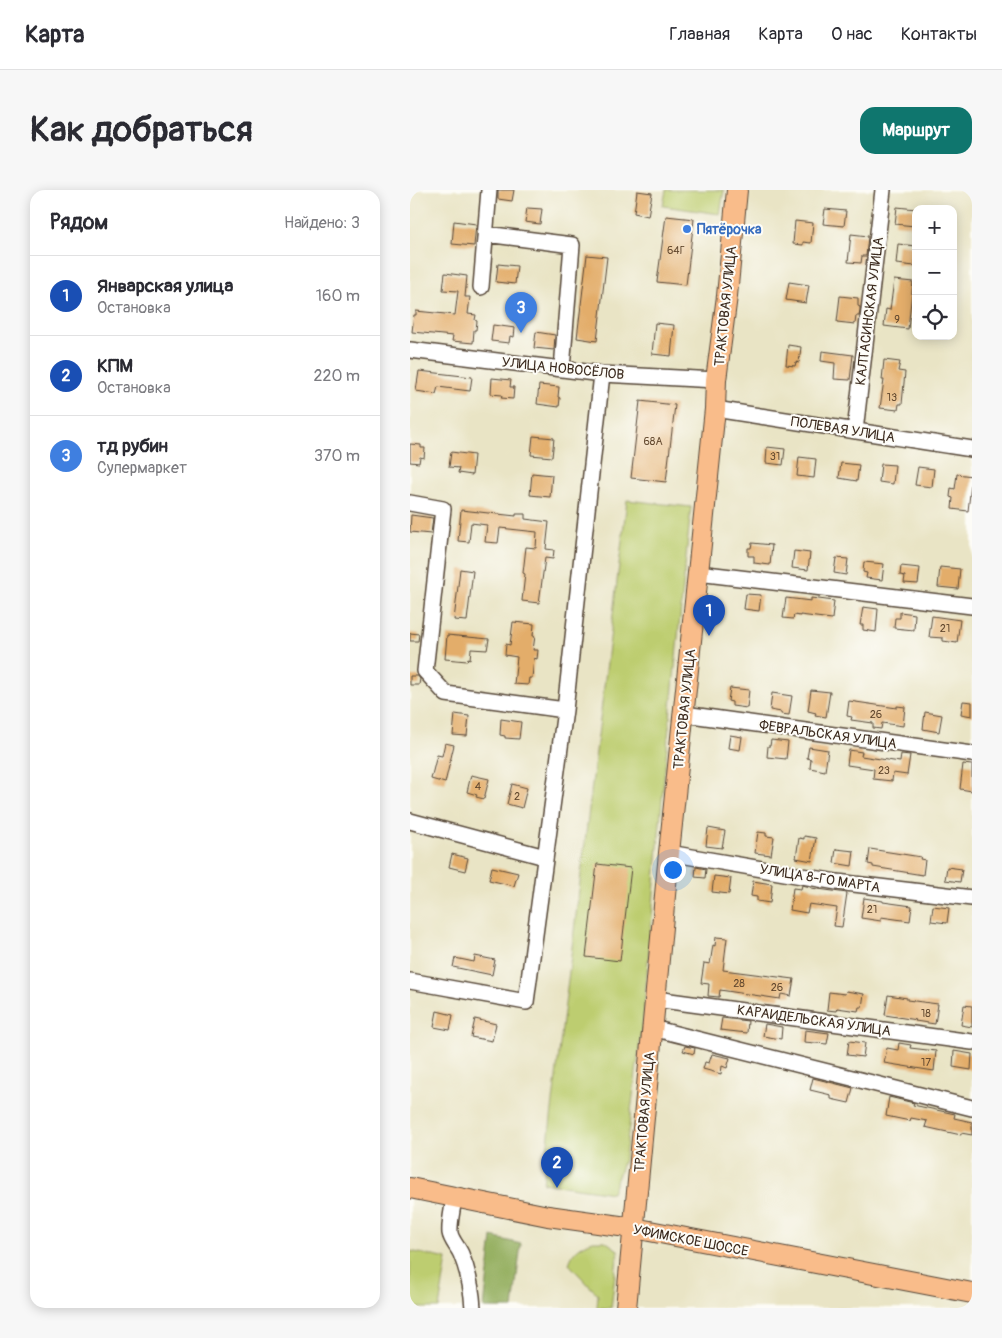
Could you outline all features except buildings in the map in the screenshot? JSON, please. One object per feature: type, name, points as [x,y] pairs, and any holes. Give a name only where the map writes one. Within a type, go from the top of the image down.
[{"type":"main road","name":"ТРАКТОВАЯ УЛИЦА","points":[[626,1308],[669,853],[715,408],[716,380],[727,296],[737,190]]},
{"type":"main road","name":"УФИМСКОЕ ШОССЕ","points":[[410,1188],[548,1216],[634,1228],[972,1293]]},
{"type":"street","points":[[481,288],[489,190]]},
{"type":"street","name":"КАЛТАСИНСКАЯ УЛИЦА","points":[[855,431],[883,190]]},
{"type":"street","points":[[486,234],[572,245],[562,369]]},
{"type":"street","name":"УЛИЦА НОВОСЁЛОВ","points":[[410,350],[602,374],[716,380]]},
{"type":"street","points":[[410,981],[526,1002],[565,710],[602,374]]},
{"type":"street","name":"ПОЛЕВАЯ УЛИЦА","points":[[715,408],[972,449]]},
{"type":"street","points":[[410,502],[443,508],[425,671],[446,694],[565,710]]},
{"type":"street","points":[[698,573],[972,606]]},
{"type":"street","name":"ФЕВРАЛЬСКАЯ УЛИЦА","points":[[684,714],[972,754]]},
{"type":"street","points":[[410,820],[545,857]]},
{"type":"street","name":"УЛИЦА 8-ГО МАРТА","points":[[669,853],[837,882],[972,898]]},
{"type":"street","name":"КАРАИДЕЛЬСКАЯ УЛИЦА","points":[[656,999],[972,1042]]},
{"type":"street","points":[[652,1028],[972,1108]]},
{"type":"street","points":[[454,1197],[450,1232],[461,1254],[467,1272],[472,1290],[473,1308]]},
{"type":"green space","points":[[666,190],[724,190],[720,214],[663,206]]},
{"type":"green space","points":[[627,500],[691,507],[664,777],[643,1019],[625,1157],[612,1193],[543,1183]]},
{"type":"green space","points":[[492,1237],[521,1244],[513,1308],[484,1308]]},
{"type":"green space","points":[[593,1241],[605,1241],[618,1250],[611,1308],[597,1308],[598,1295],[569,1264],[578,1249]]},
{"type":"green space","points":[[410,1251],[447,1259],[439,1308],[410,1308]]},
{"type":"place","name":"Пятёрочка","points":[[687,229]]},
{"type":"place","name":"тд рубин","points":[[521,333]]},
{"type":"place","name":"Январская улица","points":[[709,636]]},
{"type":"place","name":"КПМ","points":[[557,1188]]}]
